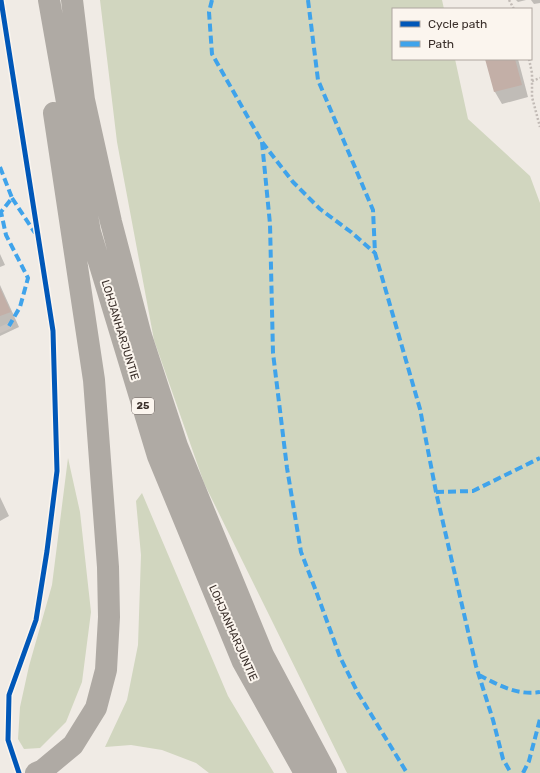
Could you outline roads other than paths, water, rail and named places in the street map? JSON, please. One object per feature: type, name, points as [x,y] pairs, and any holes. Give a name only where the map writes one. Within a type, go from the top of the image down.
[{"type":"highway","name":"LOHJANHARJUNTIE","points":[[72,0],[84,100],[111,222],[140,336],[177,446],[263,655],[326,773]]},
{"type":"highway","name":"LOHJANHARJUNTIE","points":[[50,8],[90,232],[158,456],[243,662],[305,773]]},
{"type":"highway","points":[[36,773],[43,770],[73,745],[96,708],[106,670],[109,617],[108,567],[94,380],[47,67],[50,8]]},
{"type":"lane","points":[[0,330],[9,326]]}]
